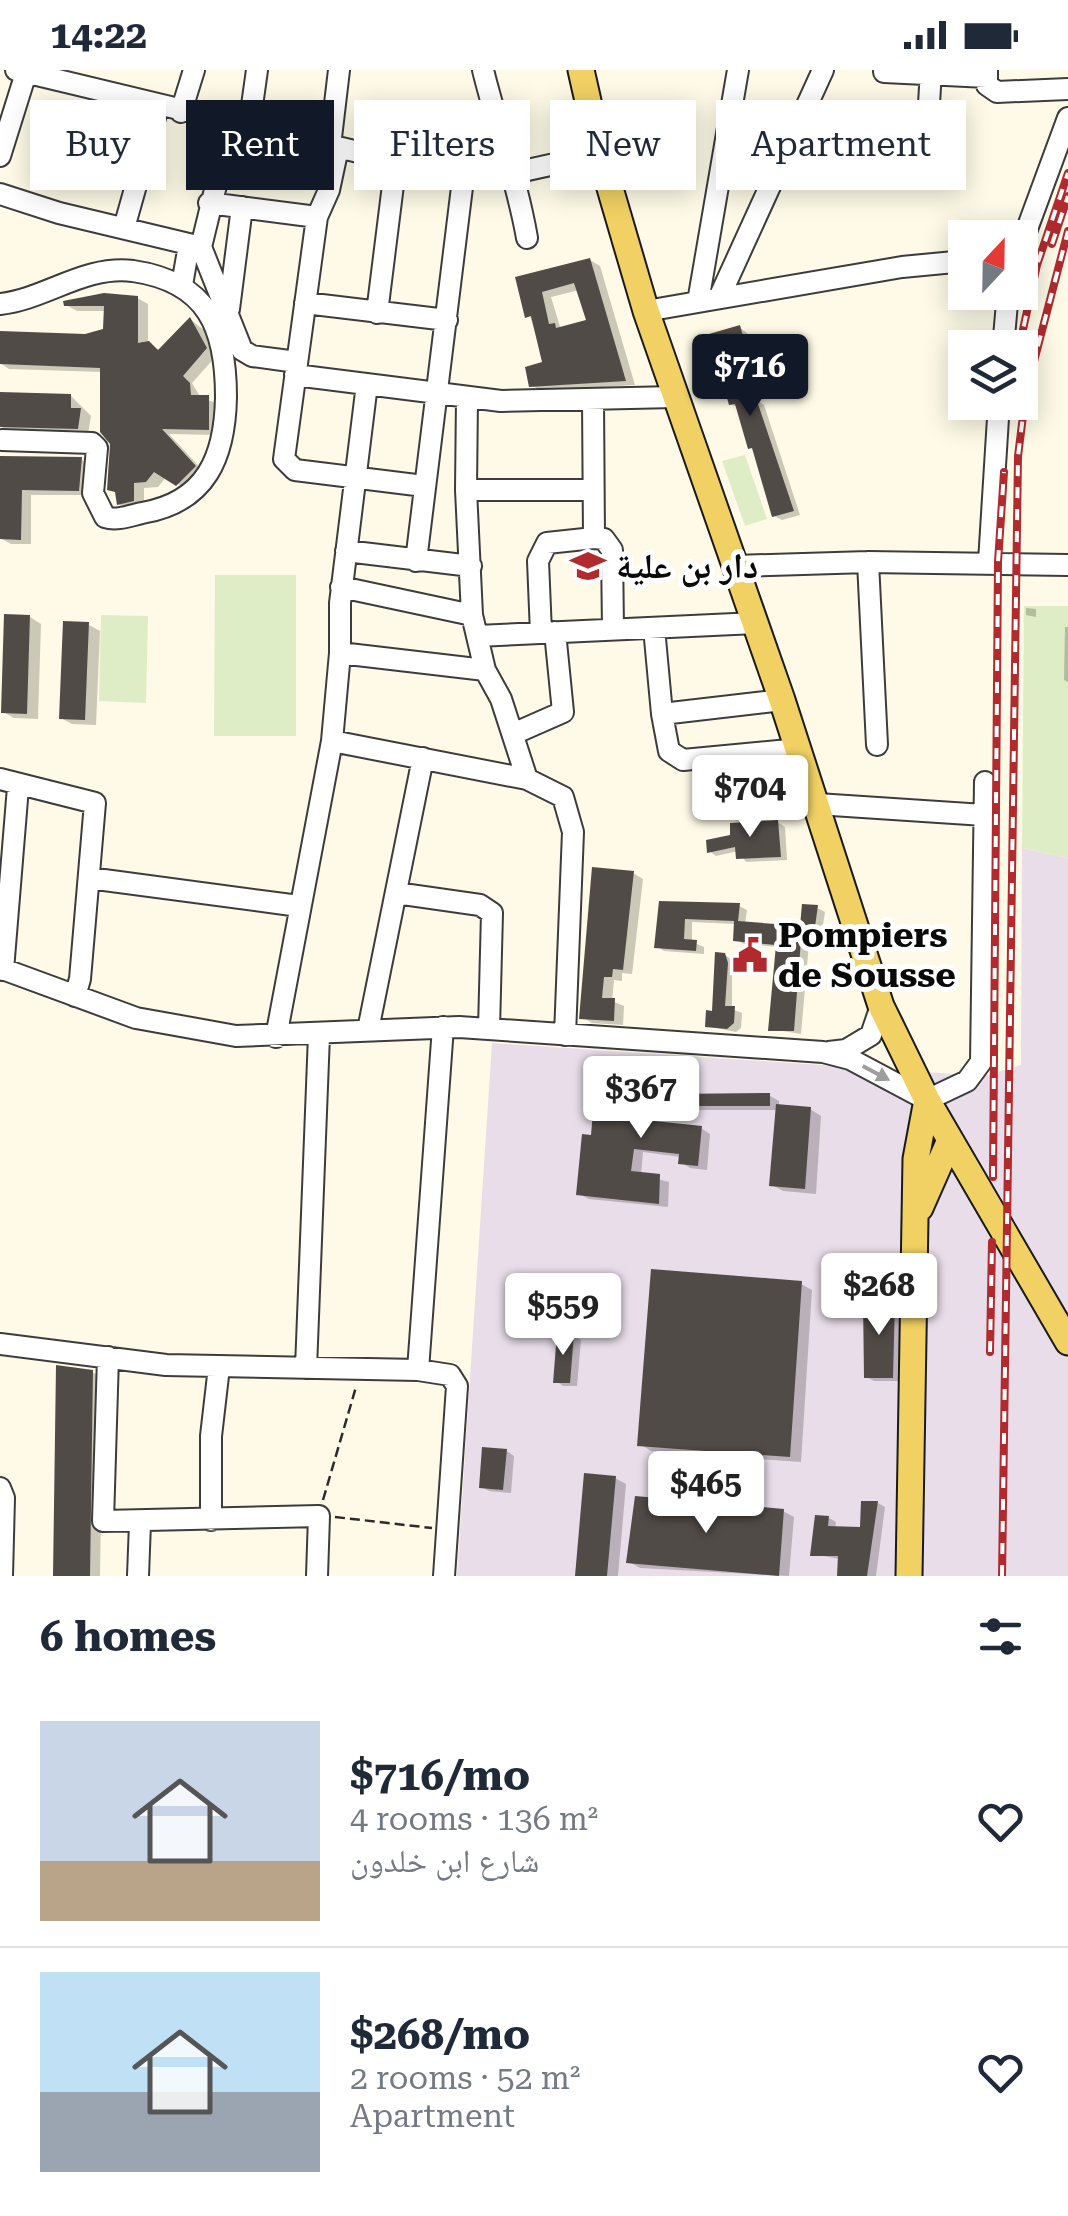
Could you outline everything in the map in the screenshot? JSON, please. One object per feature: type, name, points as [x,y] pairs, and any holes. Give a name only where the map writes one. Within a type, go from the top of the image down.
[{"type":"main road","points":[[581,70],[588,100]]},
{"type":"main road","points":[[611,190],[646,310],[799,750],[881,1006],[927,1100],[1068,1342]]},
{"type":"main road","points":[[909,1576],[917,1146],[927,1100]]},
{"type":"main road","points":[[918,1212],[950,1140]]},
{"type":"main road","points":[[918,1212],[942,1190],[978,1187]]},
{"type":"street","points":[[181,112],[194,70]]},
{"type":"street","points":[[248,100],[257,70]]},
{"type":"street","points":[[338,70],[334,147],[354,152]]},
{"type":"street","points":[[482,70],[490,100]]},
{"type":"street","points":[[709,300],[738,70]]},
{"type":"street","points":[[709,300],[823,70]]},
{"type":"street","points":[[884,72],[987,73],[987,85],[997,92],[1068,88]]},
{"type":"street","points":[[929,100],[931,72]]},
{"type":"street","points":[[0,156],[34,73],[132,100]]},
{"type":"street","points":[[166,109],[186,113]]},
{"type":"street","points":[[1030,220],[1068,118]]},
{"type":"street","points":[[124,228],[135,190]]},
{"type":"street","points":[[182,286],[214,190]]},
{"type":"street","points":[[330,190],[317,217],[286,464],[295,470],[424,486]]},
{"type":"street","points":[[377,313],[392,190]]},
{"type":"street","points":[[416,561],[462,190]]},
{"type":"street","points":[[519,190],[527,238]]},
{"type":"street","points":[[0,194],[195,246],[246,354],[366,384],[501,402],[675,397]]},
{"type":"street","points":[[209,203],[317,217]]},
{"type":"street","points":[[228,314],[242,207]]},
{"type":"street","points":[[646,310],[902,267],[948,263]]},
{"type":"street","points":[[0,304],[28,301],[79,278],[112,270],[136,272],[182,286],[216,322],[226,366],[224,439],[215,468],[200,487],[161,510],[114,520],[98,510],[93,493],[97,448],[92,443],[2,440]]},
{"type":"street","points":[[305,303],[447,320]]},
{"type":"street","points":[[276,1038],[332,741],[342,587],[366,384]]},
{"type":"street","points":[[467,397],[466,490],[474,626],[486,670],[527,778]]},
{"type":"street","points":[[593,399],[594,538]]},
{"type":"street","points":[[989,562],[998,420]]},
{"type":"street","points":[[466,490],[592,490]]},
{"type":"street","points":[[513,734],[563,712],[539,554],[546,543],[604,538],[612,550],[613,628]]},
{"type":"street","points":[[346,551],[471,566]]},
{"type":"street","points":[[735,566],[868,562],[1068,566]]},
{"type":"street","points":[[868,562],[877,745]]},
{"type":"street","points":[[342,587],[474,626],[548,633],[756,623]]},
{"type":"street","points":[[654,628],[668,751],[682,760],[799,750]]},
{"type":"street","points":[[340,654],[486,670]]},
{"type":"street","points":[[662,714],[782,700]]},
{"type":"street","points":[[332,741],[527,778],[560,793],[571,811],[565,1035]]},
{"type":"street","points":[[368,1030],[423,758]]},
{"type":"street","points":[[823,1052],[850,1059],[927,1100],[967,1081],[981,1062],[985,782]]},
{"type":"street","points":[[75,996],[95,803],[9,783],[2,969],[75,996],[168,1026],[276,1038],[443,1027],[823,1052],[846,1050],[870,1036],[881,1006]]},
{"type":"street","points":[[817,804],[984,815]]},
{"type":"street","points":[[89,878],[299,906]]},
{"type":"street","points":[[396,893],[480,905],[492,913],[489,1029]]},
{"type":"street","points":[[418,1370],[443,1027]]},
{"type":"street","points":[[306,1368],[319,1035]]},
{"type":"street","points":[[0,1344],[219,1366],[418,1370],[450,1375],[456,1386],[444,1576]]},
{"type":"street","points":[[108,1357],[103,1522],[140,1524],[319,1516],[317,1576]]},
{"type":"street","points":[[211,1520],[211,1436],[219,1366]]},
{"type":"street","points":[[0,1488],[4,1498],[2,1576]]},
{"type":"street","points":[[138,1576],[140,1524]]},
{"type":"path","points":[[364,1370],[319,1516],[448,1529]]},
{"type":"shaded area","points":[[1022,848],[1068,858],[1068,1576],[457,1576],[492,1043],[984,1076],[1021,1065]]},
{"type":"green space","points":[[745,455],[767,519],[745,526],[722,461]]},
{"type":"green space","points":[[215,575],[296,575],[296,736],[214,736]]},
{"type":"green space","points":[[1024,606],[1068,606],[1068,858],[1022,848]]},
{"type":"green space","points":[[101,615],[148,616],[146,703],[99,701]]},
{"type":"building","points":[[590,258],[626,381],[529,387],[525,367],[542,362],[531,316],[525,318],[515,277]],"holes":[[[574,283],[586,320],[556,328],[555,323],[549,324],[542,292]]]},
{"type":"building","points":[[104,293],[138,296],[138,343],[149,341],[158,350],[190,317],[207,348],[183,376],[190,383],[191,395],[209,395],[209,430],[162,429],[196,466],[176,486],[154,472],[146,482],[134,483],[134,501],[117,505],[115,492],[107,490],[110,444],[100,432],[100,368],[0,364],[0,331],[85,334],[103,329],[104,306],[64,306],[63,301]]},
{"type":"building","points":[[740,325],[745,344],[735,347],[750,399],[756,398],[794,511],[772,517],[752,448],[748,449],[735,404],[729,405],[709,334]]},
{"type":"building","points":[[0,392],[71,394],[71,408],[81,408],[78,429],[0,427]]},
{"type":"building","points":[[0,456],[82,457],[79,491],[22,490],[21,540],[0,539]]},
{"type":"building","points":[[4,614],[30,615],[27,714],[1,713]]},
{"type":"building","points":[[63,621],[89,622],[85,720],[59,719]]},
{"type":"building","points":[[778,820],[781,857],[736,859],[735,847],[707,853],[706,840],[730,835],[730,823]]},
{"type":"building","points":[[592,867],[634,871],[623,970],[613,969],[612,977],[604,977],[602,998],[615,998],[614,1021],[579,1019]]},
{"type":"building","points":[[659,901],[740,903],[738,921],[800,926],[802,904],[818,905],[813,941],[801,940],[794,1031],[768,1031],[776,945],[733,941],[734,921],[685,919],[684,939],[697,940],[696,951],[654,948]]},
{"type":"building","points":[[715,952],[725,953],[728,963],[725,1006],[735,1006],[734,1023],[727,1029],[705,1027],[706,1010],[712,1011]]},
{"type":"building","points":[[595,1088],[670,1094],[770,1093],[770,1106],[636,1106],[635,1119],[702,1126],[698,1166],[678,1164],[679,1154],[634,1149],[631,1171],[660,1174],[659,1204],[576,1195],[582,1134],[591,1135]]},
{"type":"building","points":[[776,1104],[811,1107],[805,1189],[769,1186]]},
{"type":"building","points":[[651,1269],[802,1281],[790,1457],[637,1446]]},
{"type":"building","points":[[863,1299],[895,1299],[893,1378],[864,1378]]},
{"type":"building","points":[[557,1333],[574,1334],[570,1383],[553,1383]]},
{"type":"building","points":[[56,1365],[93,1370],[90,1576],[53,1576]]},
{"type":"building","points":[[482,1447],[507,1449],[503,1490],[479,1488]]},
{"type":"building","points":[[584,1473],[616,1476],[607,1576],[575,1576]]},
{"type":"building","points":[[635,1496],[784,1509],[779,1576],[626,1563]]},
{"type":"building","points":[[861,1501],[878,1501],[867,1576],[837,1576],[838,1556],[810,1556],[815,1515],[829,1516],[828,1526],[860,1527]]},
{"type":"railway","points":[[1023,330],[1037,265],[1068,173]]},
{"type":"railway","points":[[1052,244],[1068,196]]},
{"type":"railway","points":[[1002,1576],[1018,456],[1026,392],[1068,231]]},
{"type":"railway","points":[[993,1177],[998,562],[1004,472]]},
{"type":"railway","points":[[990,1352],[992,1242]]},
{"type":"place","name":"دار بن علية","points":[[588,566]]},
{"type":"place","name":"Pompiers de Sousse","points":[[750,955]]}]
